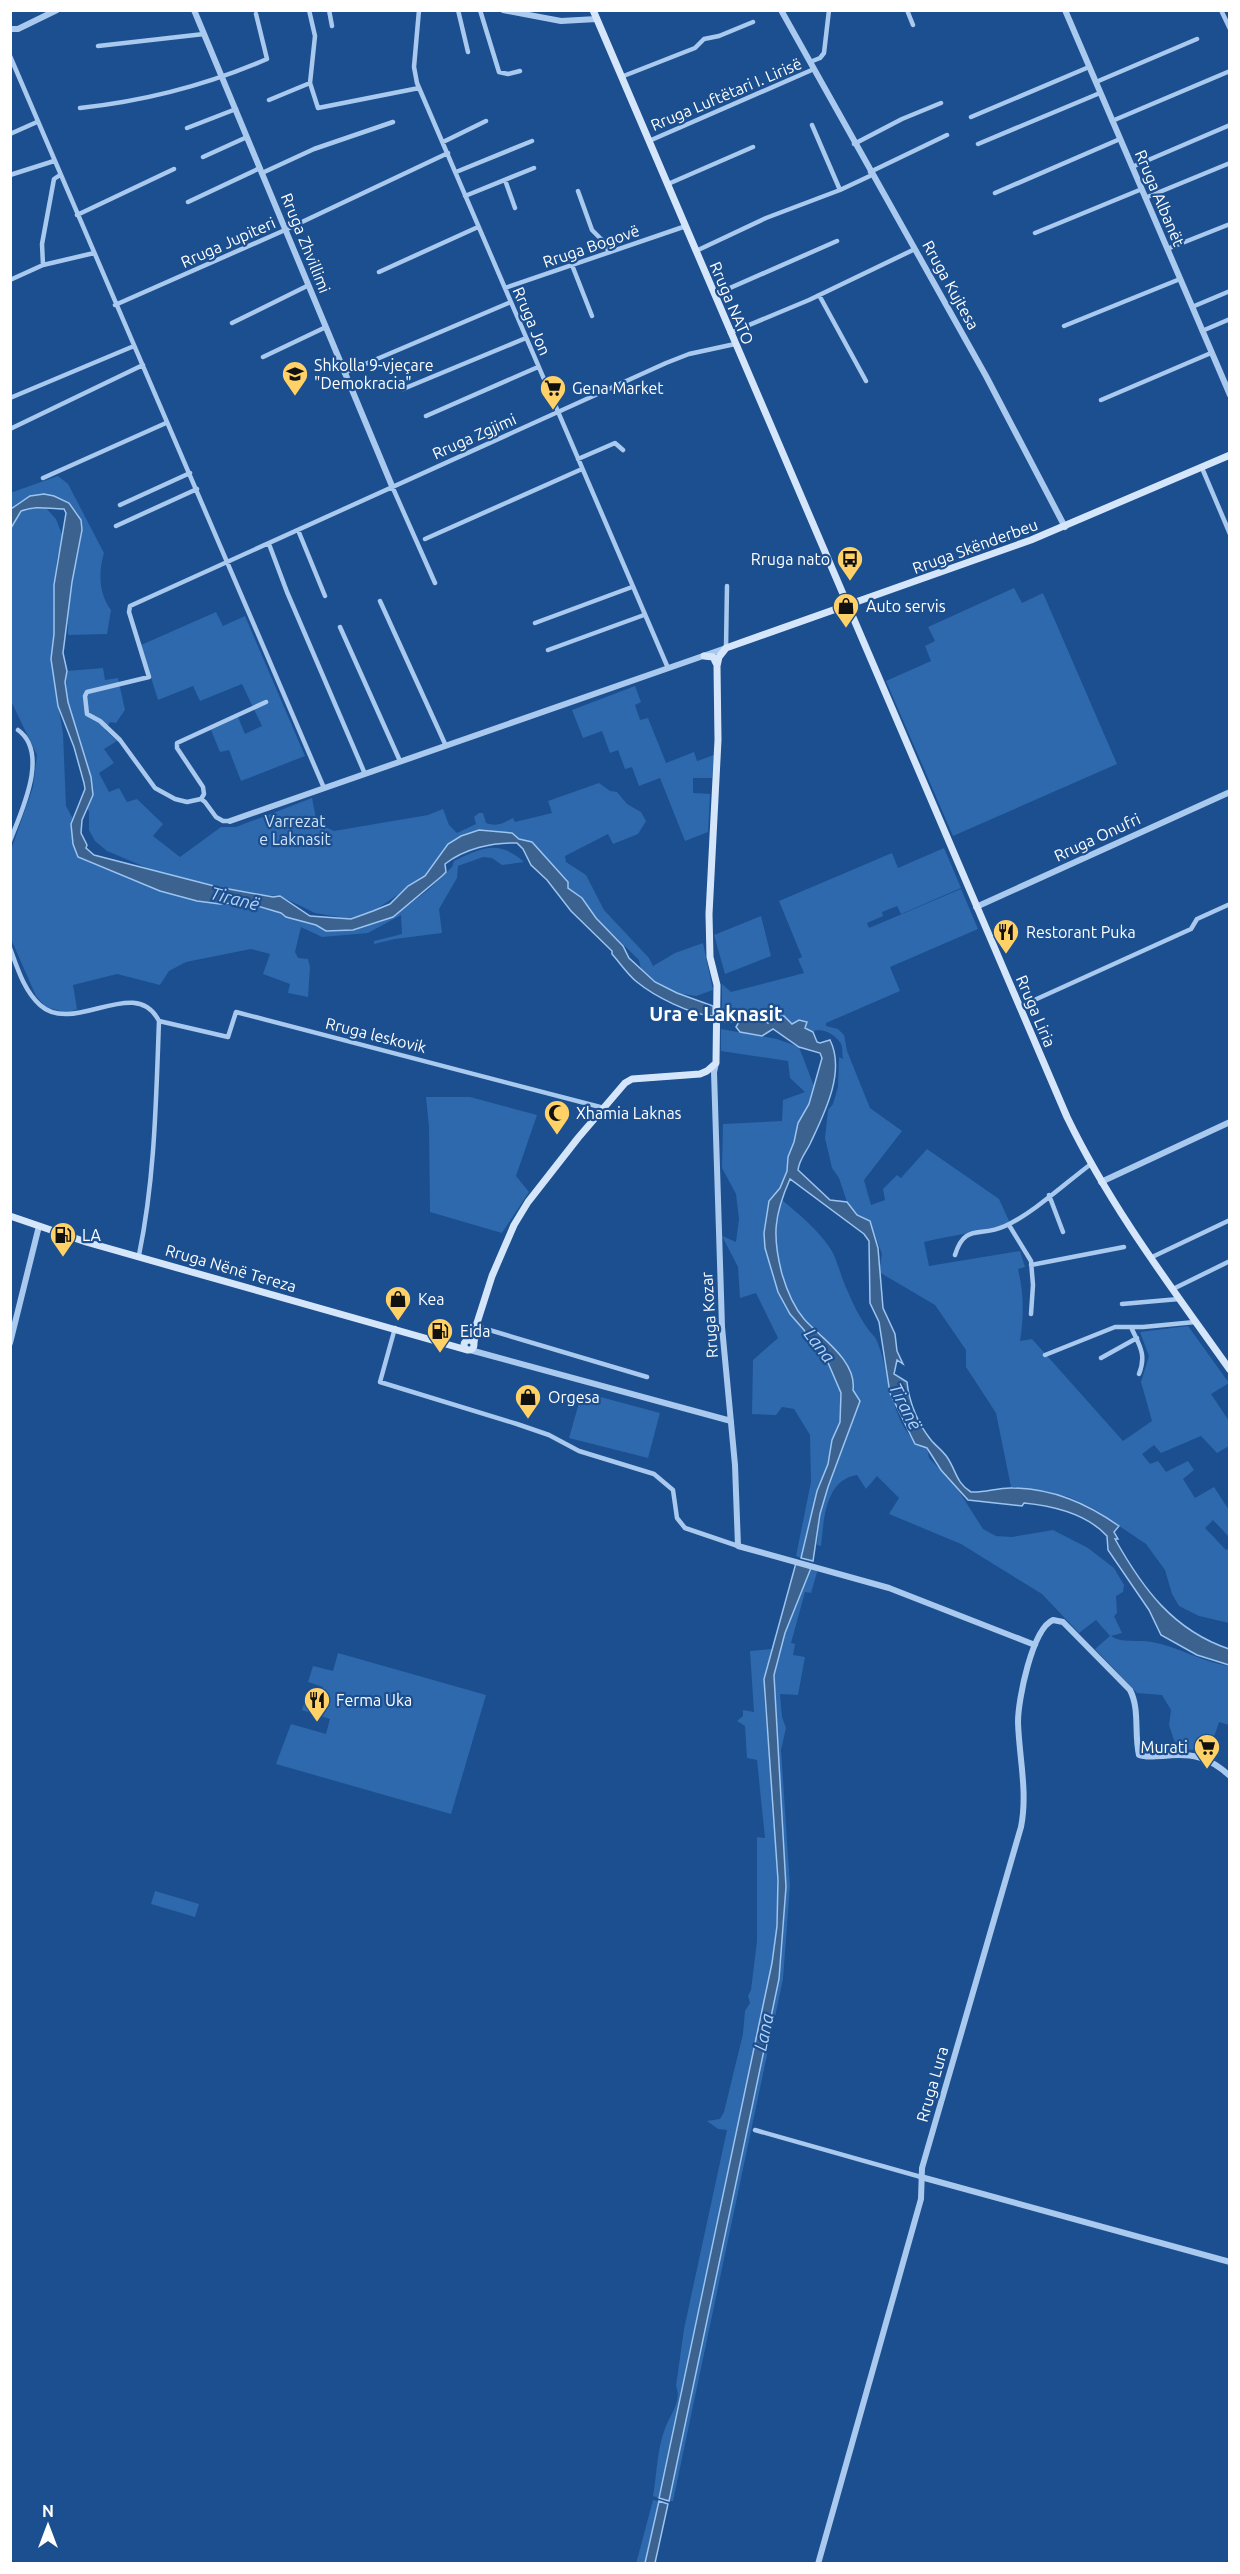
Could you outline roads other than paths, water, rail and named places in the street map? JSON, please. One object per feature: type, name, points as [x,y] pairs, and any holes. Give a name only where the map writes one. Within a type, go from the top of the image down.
[{"type":"main road","name":"Rruga NATO","points":[[593,10],[846,606]]},
{"type":"main road","name":"Rruga Skënderbeu","points":[[726,648],[1065,527],[1230,455]]},
{"type":"main road","name":"Rruga Liria","points":[[846,606],[1057,1096],[1091,1164],[1150,1258],[1230,1370]]},
{"type":"main road","points":[[471,1346],[500,1257],[514,1225],[559,1161],[625,1083],[632,1079],[700,1074],[707,1071],[716,1060],[717,985],[709,945],[718,740],[717,666],[719,657],[726,648]]},
{"type":"main road","points":[[704,656],[713,657],[717,666]]},
{"type":"main road","name":"Rruga Nënë Tereza","points":[[10,1216],[86,1242],[139,1255],[445,1343],[471,1346]]},
{"type":"street","points":[[10,32],[57,10]]},
{"type":"street","name":"Rruga Zhvillimi","points":[[194,10],[392,486]]},
{"type":"street","points":[[309,10],[315,36],[310,83],[317,106],[321,108],[418,88]]},
{"type":"street","points":[[329,10],[332,26]]},
{"type":"street","name":"Rruga Jon","points":[[419,10],[413,72],[418,88],[448,153],[668,668]]},
{"type":"street","points":[[458,10],[468,52]]},
{"type":"street","points":[[480,10],[499,72],[508,74],[520,71]]},
{"type":"street","points":[[503,10],[561,21],[597,19]]},
{"type":"street","name":"Rruga Kujtesa","points":[[781,10],[1023,443],[1065,527]]},
{"type":"street","points":[[810,62],[824,53],[829,10]]},
{"type":"street","points":[[907,10],[913,25]]},
{"type":"street","name":"Rruga Albanët","points":[[1065,10],[1230,395]]},
{"type":"street","points":[[1221,10],[1230,29]]},
{"type":"street","points":[[80,108],[126,102],[222,78],[267,58],[256,14]]},
{"type":"street","points":[[621,77],[695,48],[704,39],[719,36],[753,22]]},
{"type":"street","points":[[98,46],[204,34]]},
{"type":"street","points":[[1096,82],[1197,39]]},
{"type":"street","points":[[10,56],[324,788]]},
{"type":"street","points":[[971,117],[1089,67]]},
{"type":"street","name":"Rruga Luftëtari I. Lirisë","points":[[649,141],[813,69]]},
{"type":"street","points":[[1112,121],[1230,71]]},
{"type":"street","points":[[269,99],[310,83]]},
{"type":"street","points":[[978,144],[1100,93]]},
{"type":"street","points":[[854,144],[902,119],[941,104]]},
{"type":"street","points":[[187,128],[236,109]]},
{"type":"street","points":[[443,142],[486,121]]},
{"type":"street","points":[[10,134],[38,122]]},
{"type":"street","points":[[188,202],[314,149],[393,122]]},
{"type":"street","points":[[812,125],[840,190]]},
{"type":"street","points":[[1132,167],[1230,125]]},
{"type":"street","points":[[696,251],[766,218],[840,190],[947,135]]},
{"type":"street","points":[[203,157],[247,137]]},
{"type":"street","points":[[995,193],[1120,139]]},
{"type":"street","points":[[456,172],[531,141]]},
{"type":"street","points":[[667,184],[753,147]]},
{"type":"street","name":"Rruga Jupiteri","points":[[115,305],[285,230],[448,153]]},
{"type":"street","points":[[10,175],[54,161]]},
{"type":"street","points":[[1145,198],[1230,163]]},
{"type":"street","points":[[465,196],[534,168]]},
{"type":"street","points":[[78,215],[174,169]]},
{"type":"street","points":[[43,265],[42,244],[54,179],[60,175]]},
{"type":"street","points":[[505,180],[515,208]]},
{"type":"street","points":[[1035,233],[1142,189]]},
{"type":"street","points":[[578,191],[592,230],[603,240],[609,252]]},
{"type":"street","points":[[1167,249],[1230,224]]},
{"type":"street","name":"Rruga Bogovë","points":[[505,288],[686,226]]},
{"type":"street","points":[[379,272],[478,227]]},
{"type":"street","points":[[714,295],[837,241]]},
{"type":"street","points":[[730,333],[819,295],[915,249]]},
{"type":"street","points":[[10,280],[43,265],[94,253]]},
{"type":"street","points":[[572,265],[592,316]]},
{"type":"street","points":[[1064,326],[1180,279]]},
{"type":"street","points":[[232,322],[307,286]]},
{"type":"street","points":[[1192,308],[1230,291]]},
{"type":"street","points":[[819,295],[866,381]]},
{"type":"street","points":[[344,373],[511,302]]},
{"type":"street","points":[[1202,331],[1230,319]]},
{"type":"street","points":[[263,357],[326,327]]},
{"type":"street","points":[[402,389],[526,338]]},
{"type":"street","name":"Rruga Zgjimi","points":[[201,800],[187,802],[175,799],[155,788],[120,740],[100,721],[87,714],[85,696],[87,693],[149,677],[129,612],[130,606],[558,411],[689,354],[735,344]]},
{"type":"street","points":[[10,398],[134,346]]},
{"type":"street","points":[[1101,400],[1211,352]]},
{"type":"street","points":[[10,429],[143,366]]},
{"type":"street","points":[[426,416],[538,367]]},
{"type":"street","points":[[44,478],[166,423]]},
{"type":"street","points":[[578,459],[615,442],[623,450]]},
{"type":"street","points":[[1202,468],[1230,534]]},
{"type":"street","points":[[425,539],[582,469]]},
{"type":"street","points":[[120,505],[190,473]]},
{"type":"street","points":[[392,486],[435,583]]},
{"type":"street","points":[[116,526],[197,489]]},
{"type":"street","points":[[298,531],[325,596]]},
{"type":"street","points":[[269,544],[365,774]]},
{"type":"street","points":[[266,702],[177,743],[177,748],[203,787],[204,794],[201,800],[206,802],[216,817],[223,821],[230,821],[726,648],[728,586]]},
{"type":"street","points":[[535,623],[632,587]]},
{"type":"street","points":[[380,601],[446,746]]},
{"type":"street","points":[[548,650],[644,615]]},
{"type":"street","points":[[340,627],[400,761]]},
{"type":"street","points":[[10,841],[33,771],[31,748],[18,730]]},
{"type":"street","name":"Rruga Onufri","points":[[976,907],[1230,792]]},
{"type":"street","points":[[1020,1007],[1191,929],[1197,920],[1230,904]]},
{"type":"street","points":[[10,948],[32,996],[45,1009],[66,1016],[124,1002],[133,1003],[150,1011],[159,1021],[151,1177],[139,1255]]},
{"type":"street","points":[[10,970],[18,969]]},
{"type":"street","name":"Rruga leskovik","points":[[159,1021],[228,1037],[236,1011],[604,1108]]},
{"type":"street","name":"Rruga Kozar","points":[[716,1060],[714,1081],[721,1307],[735,1465],[738,1546]]},
{"type":"street","points":[[700,1074],[707,1075],[714,1081]]},
{"type":"street","points":[[1101,1182],[1230,1122]]},
{"type":"street","points":[[955,1255],[961,1239],[966,1235],[993,1231],[1009,1225],[1091,1164]]},
{"type":"street","points":[[1049,1195],[1063,1232]]},
{"type":"street","points":[[1150,1258],[1230,1220]]},
{"type":"street","points":[[1009,1225],[1028,1254],[1031,1265],[1033,1285],[1031,1314]]},
{"type":"street","points":[[10,1343],[39,1226]]},
{"type":"street","points":[[1031,1265],[1124,1247]]},
{"type":"street","points":[[1173,1289],[1230,1261]]},
{"type":"street","points":[[1122,1304],[1179,1299]]},
{"type":"street","points":[[1045,1355],[1120,1326],[1196,1322]]},
{"type":"street","points":[[476,1326],[647,1377]]},
{"type":"street","points":[[1131,1327],[1144,1356],[1139,1374]]},
{"type":"street","points":[[395,1328],[380,1383],[517,1424],[549,1435],[579,1451],[654,1474],[672,1490],[677,1518],[685,1528],[738,1546],[795,1560],[914,1597],[1035,1645]]},
{"type":"street","points":[[1101,1358],[1137,1338]]},
{"type":"street","points":[[471,1346],[731,1422]]},
{"type":"street","name":"Rruga Lura","points":[[818,2564],[921,2199],[921,2177],[1021,1827],[1024,1795],[1019,1709],[1035,1645],[1047,1624],[1058,1620],[1069,1626],[1130,1690],[1135,1704],[1136,1744],[1139,1755],[1146,1757],[1185,1754],[1200,1756],[1218,1765],[1230,1776]]},
{"type":"street","points":[[755,2130],[1230,2262]]},
{"type":"water","name":"Tiranë","points":[[44,494],[69,503],[81,520],[82,530],[72,582],[63,653],[67,671],[65,682],[68,702],[91,777],[93,795],[82,820],[81,833],[87,845],[86,848],[94,855],[218,887],[273,897],[280,896],[310,916],[351,919],[390,904],[408,886],[425,876],[448,844],[461,836],[479,830],[512,833],[519,839],[532,842],[568,882],[568,888],[582,898],[596,918],[623,946],[629,958],[655,982],[713,1006],[713,1016],[673,1004],[634,979],[612,954],[612,951],[571,911],[547,880],[531,865],[523,849],[517,843],[498,844],[461,854],[445,864],[446,872],[393,917],[353,930],[326,931],[316,925],[244,902],[220,904],[197,901],[160,891],[78,857],[73,844],[71,824],[85,789],[74,747],[58,706],[51,659],[54,634],[54,585],[66,513],[64,509],[27,509],[21,511],[11,528],[11,509],[30,496]]},
{"type":"water","points":[[722,1015],[756,1021],[761,1019],[768,1023],[775,1017],[784,1016],[792,1024],[799,1020],[807,1022],[805,1028],[813,1032],[817,1042],[830,1040],[836,1066],[831,1093],[798,1170],[830,1200],[847,1202],[857,1215],[870,1221],[878,1248],[883,1308],[895,1334],[897,1351],[903,1364],[897,1360],[894,1374],[907,1382],[918,1420],[926,1434],[947,1457],[962,1485],[971,1492],[1013,1488],[1056,1494],[1094,1510],[1119,1526],[1114,1532],[1118,1539],[1115,1539],[1149,1591],[1162,1606],[1192,1631],[1229,1649],[1229,1665],[1197,1655],[1161,1635],[1149,1610],[1108,1550],[1107,1536],[1099,1528],[1069,1512],[1047,1506],[1024,1503],[1022,1506],[968,1500],[941,1470],[927,1448],[915,1444],[890,1393],[879,1322],[870,1303],[869,1241],[864,1234],[790,1179],[776,1226],[777,1248],[784,1280],[800,1314],[844,1360],[853,1379],[853,1390],[860,1401],[820,1514],[813,1561],[801,1558],[817,1491],[828,1464],[832,1440],[840,1422],[841,1393],[826,1358],[813,1347],[778,1292],[765,1248],[764,1233],[769,1201],[780,1188],[787,1171],[788,1157],[798,1123],[809,1104],[822,1058],[820,1053],[799,1047],[773,1029],[762,1036],[740,1032],[736,1027],[739,1022],[722,1022]]},
{"type":"water","name":"Lana","points":[[796,1563],[811,1568],[785,1633],[774,1675],[786,1887],[779,1979],[669,2501],[659,2498],[772,1963],[777,1926],[778,1880],[764,1679]]},
{"type":"water","points":[[659,2501],[668,2504],[655,2563],[645,2563]]},
{"type":"place","name":"Shkolla 9-vjeçare \"Demokracia\"","points":[[295,397]]},
{"type":"place","name":"Gena Market","points":[[553,411]]},
{"type":"place","name":"Rruga nato","points":[[850,582]]},
{"type":"place","name":"Auto servis","points":[[846,629]]},
{"type":"place","name":"Restorant Puka","points":[[1006,955]]},
{"type":"place","name":"Xhamia Laknas","points":[[557,1136]]},
{"type":"place","name":"LA","points":[[63,1258]]},
{"type":"place","name":"Kea","points":[[398,1322]]},
{"type":"place","name":"Eida","points":[[440,1354]]},
{"type":"place","name":"Orgesa","points":[[528,1420]]},
{"type":"place","name":"Ferma Uka","points":[[317,1723]]},
{"type":"place","name":"Murati","points":[[1207,1770]]},
{"type":"district","name":"Ura e Laknasit","points":[[716,1013]]},
{"type":"park label","name":"Varrezat e Laknasit","points":[[295,830]]}]
